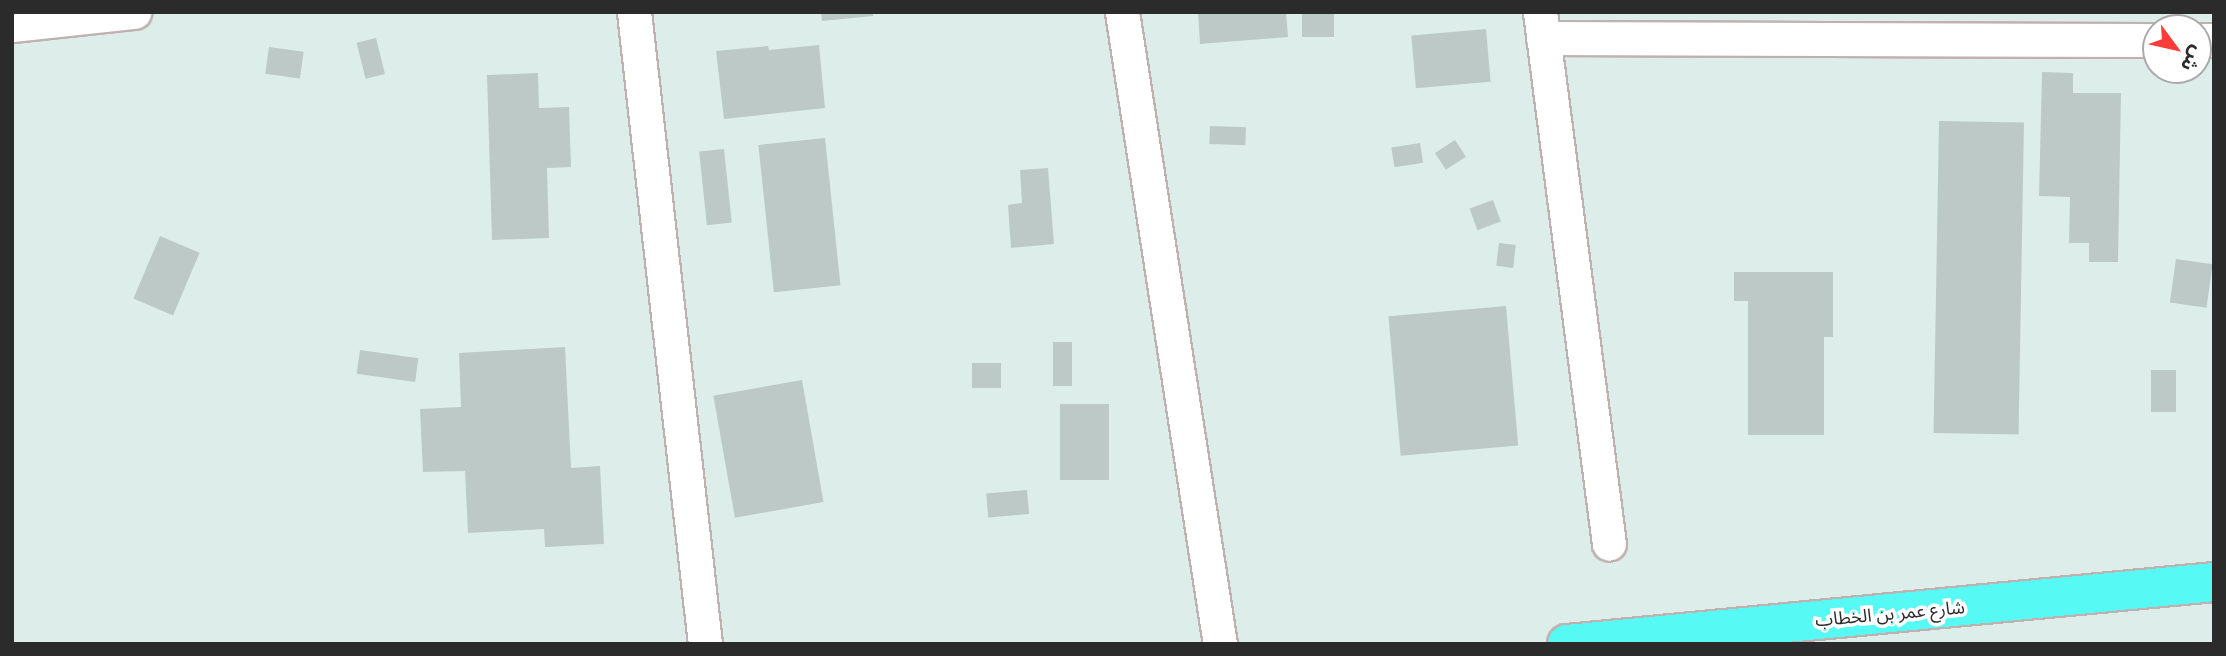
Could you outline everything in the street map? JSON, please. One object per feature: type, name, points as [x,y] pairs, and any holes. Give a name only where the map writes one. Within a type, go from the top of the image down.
[{"type":"main road","name":"شارع عمر بن الخطاب","points":[[1567,644],[2214,582]]},
{"type":"street","points":[[12,25],[134,12]]},
{"type":"street","points":[[634,12],[705,644]]},
{"type":"street","points":[[1122,12],[1220,644]]},
{"type":"street","points":[[1609,544],[1541,25],[2142,40]]},
{"type":"building","points":[[821,12],[873,12],[873,16],[822,21]]},
{"type":"building","points":[[1198,12],[1286,12],[1288,37],[1200,44]]},
{"type":"building","points":[[1302,12],[1334,12],[1334,37],[1302,37]]},
{"type":"building","points":[[1486,29],[1491,82],[1416,88],[1411,36]]},
{"type":"building","points":[[376,38],[385,74],[366,79],[357,43]]},
{"type":"building","points":[[819,45],[825,108],[724,119],[716,51]]},
{"type":"building","points":[[269,47],[304,52],[300,79],[265,74]]},
{"type":"building","points":[[2042,72],[2073,73],[2073,93],[2121,93],[2118,262],[2089,262],[2089,243],[2069,243],[2070,197],[2039,196]]},
{"type":"building","points":[[538,73],[539,108],[569,107],[571,167],[547,168],[549,238],[492,240],[487,75]]},
{"type":"building","points":[[1939,121],[2024,122],[2019,434],[1934,433]]},
{"type":"building","points":[[1210,126],[1246,127],[1245,145],[1209,144]]},
{"type":"building","points":[[825,138],[840,285],[774,292],[758,145]]},
{"type":"building","points":[[1455,140],[1466,157],[1446,170],[1435,153]]},
{"type":"building","points":[[1420,143],[1423,163],[1394,167],[1391,148]]},
{"type":"building","points":[[724,149],[732,223],[707,225],[699,152]]},
{"type":"building","points":[[1048,168],[1054,244],[1011,248],[1008,205],[1022,203],[1020,170]]},
{"type":"building","points":[[1493,200],[1501,222],[1477,230],[1470,209]]},
{"type":"building","points":[[160,236],[200,253],[173,315],[133,299]]},
{"type":"building","points":[[1499,243],[1516,245],[1513,268],[1496,266]]},
{"type":"building","points":[[2176,259],[2213,264],[2207,308],[2170,303]]},
{"type":"building","points":[[1734,272],[1833,272],[1833,337],[1824,337],[1824,435],[1748,435],[1748,301],[1734,301]]},
{"type":"building","points":[[1506,306],[1518,445],[1401,456],[1388,316]]},
{"type":"building","points":[[1053,342],[1072,342],[1072,386],[1053,386]]},
{"type":"building","points":[[565,347],[571,468],[600,466],[604,544],[545,547],[544,529],[468,533],[465,471],[423,472],[420,409],[461,407],[459,353]]},
{"type":"building","points":[[360,350],[418,358],[415,382],[357,374]]},
{"type":"building","points":[[972,363],[1001,363],[1001,388],[972,388]]},
{"type":"building","points":[[2151,370],[2176,370],[2176,412],[2151,412]]},
{"type":"building","points":[[802,380],[824,502],[735,518],[713,396]]},
{"type":"building","points":[[1060,404],[1109,404],[1109,480],[1060,480]]},
{"type":"building","points":[[1027,490],[1029,514],[988,517],[986,494]]}]
